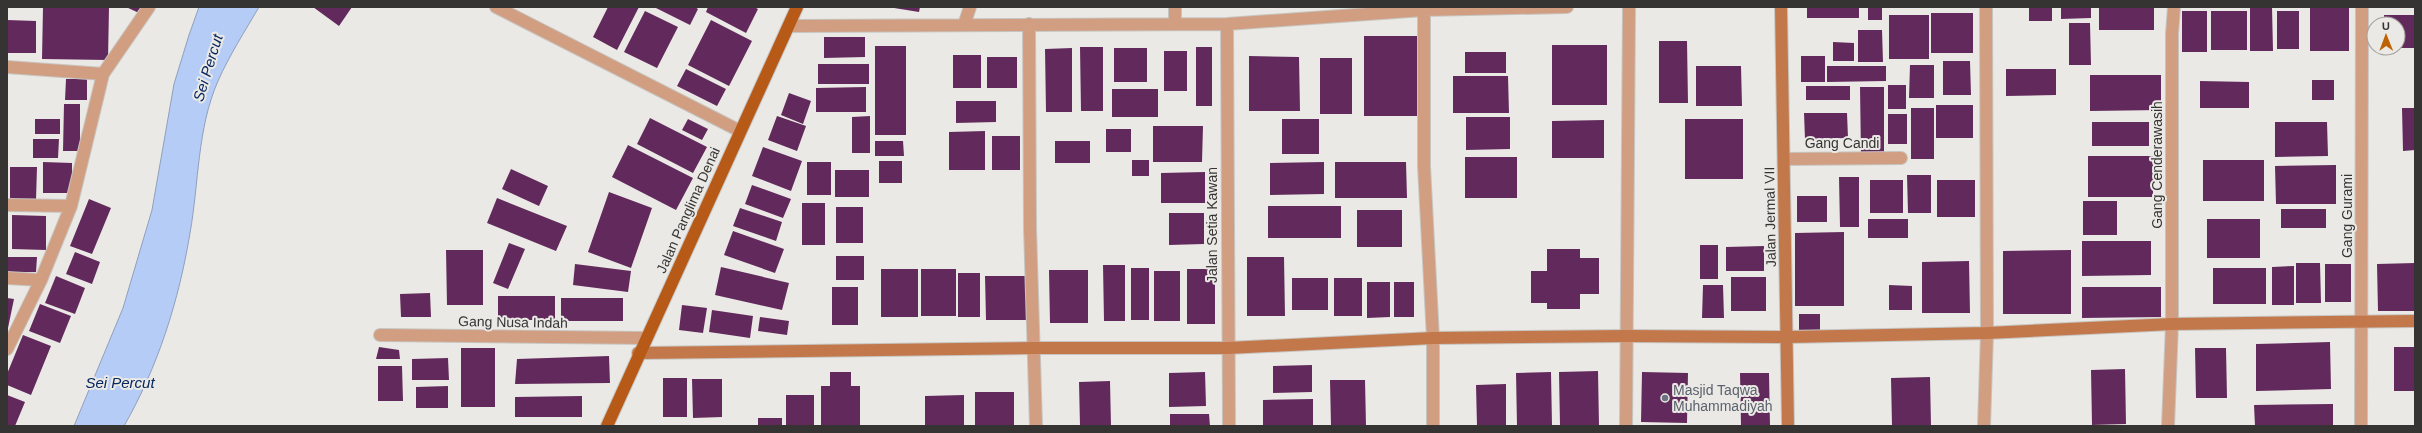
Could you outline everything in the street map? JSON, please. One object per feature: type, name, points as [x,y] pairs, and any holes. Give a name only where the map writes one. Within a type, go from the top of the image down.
[{"type":"main road","name":"Jalan Panglima Denai","points":[[607,426],[638,354],[797,7]]},
{"type":"street","points":[[7,349],[41,280],[71,206],[103,74],[148,7]]},
{"type":"street","points":[[496,7],[740,131]]},
{"type":"street","points":[[964,25],[970,7]]},
{"type":"street","points":[[1175,7],[1175,24]]},
{"type":"street","points":[[789,26],[1227,24],[1424,10],[1567,7]]},
{"type":"street","points":[[1626,426],[1629,7]]},
{"type":"street","name":"Jalan Jermal VII","points":[[1781,7],[1788,337],[1788,426]]},
{"type":"street","points":[[1984,426],[1987,333],[1986,7]]},
{"type":"street","name":"Gang Cenderawasih","points":[[2168,426],[2172,324],[2172,34],[2174,7]]},
{"type":"street","name":"Gang Gurami","points":[[2361,426],[2362,7]]},
{"type":"street","points":[[1424,10],[1424,166],[1433,338],[1433,426]]},
{"type":"street","points":[[1028,24],[1033,348],[1036,426]]},
{"type":"street","name":"Jalan Setia Kawan","points":[[1227,24],[1229,426]]},
{"type":"street","points":[[7,68],[103,74]]},
{"type":"street","name":"Gang Candi","points":[[1784,159],[1901,158]]},
{"type":"street","points":[[7,205],[71,206]]},
{"type":"street","points":[[7,278],[41,280]]},
{"type":"street","points":[[638,354],[1033,348],[1228,348],[1433,338],[1626,336],[1788,337],[1987,333],[2172,324],[2362,320],[2415,321]]},
{"type":"street","name":"Gang Nusa Indah","points":[[380,335],[646,338]]},
{"type":"water","name":"Sei Percut","points":[[199,7],[259,7],[227,62],[211,99],[202,137],[190,233],[180,283],[166,332],[147,380],[124,426],[74,426],[123,308],[152,210],[174,84]]},
{"type":"building","points":[[43,7],[109,7],[108,60],[42,59]]},
{"type":"building","points":[[126,7],[142,7],[139,13]]},
{"type":"building","points":[[313,7],[352,7],[339,26]]},
{"type":"building","points":[[608,7],[639,7],[617,50],[593,37]]},
{"type":"building","points":[[654,7],[695,7],[698,9],[690,25]]},
{"type":"building","points":[[708,7],[754,7],[758,9],[746,33],[706,12]]},
{"type":"building","points":[[888,7],[920,7],[919,12]]},
{"type":"building","points":[[1807,7],[1859,7],[1859,18],[1807,18]]},
{"type":"building","points":[[1868,7],[1882,7],[1882,20],[1868,20]]},
{"type":"building","points":[[2029,7],[2052,7],[2052,21],[2029,21]]},
{"type":"building","points":[[2061,7],[2091,7],[2091,18],[2061,19]]},
{"type":"building","points":[[2099,7],[2154,7],[2154,30],[2099,30]]},
{"type":"building","points":[[2250,7],[2272,7],[2273,51],[2250,51]]},
{"type":"building","points":[[2310,7],[2349,7],[2349,51],[2310,51]]},
{"type":"building","points":[[645,11],[678,27],[657,68],[624,52]]},
{"type":"building","points":[[2182,11],[2207,11],[2207,52],[2182,52]]},
{"type":"building","points":[[2211,11],[2247,11],[2247,50],[2211,50]]},
{"type":"building","points":[[2277,11],[2299,11],[2299,49],[2277,49]]},
{"type":"building","points":[[1931,13],[1973,13],[1973,53],[1931,53]]},
{"type":"building","points":[[1889,15],[1929,15],[1929,59],[1889,59]]},
{"type":"building","points":[[2415,15],[2415,48],[2406,48],[2406,16],[2384,16]]},
{"type":"building","points":[[7,20],[36,21],[36,53],[7,53]]},
{"type":"building","points":[[711,20],[752,41],[729,86],[688,65]]},
{"type":"building","points":[[2069,23],[2090,23],[2091,65],[2069,65]]},
{"type":"building","points":[[1858,30],[1882,30],[1883,62],[1858,62]]},
{"type":"building","points":[[1364,36],[1417,36],[1417,116],[1364,116]]},
{"type":"building","points":[[824,37],[865,37],[865,57],[824,58]]},
{"type":"building","points":[[1659,41],[1687,41],[1688,103],[1659,103]]},
{"type":"building","points":[[1833,42],[1854,43],[1854,61],[1833,61]]},
{"type":"building","points":[[1552,45],[1607,45],[1607,105],[1552,105]]},
{"type":"building","points":[[875,46],[906,46],[906,135],[875,135]]},
{"type":"building","points":[[1080,47],[1103,47],[1103,111],[1081,111]]},
{"type":"building","points":[[1196,47],[1212,47],[1212,106],[1196,106]]},
{"type":"building","points":[[1072,48],[1072,112],[1046,112],[1045,49]]},
{"type":"building","points":[[1114,48],[1147,48],[1147,82],[1114,82]]},
{"type":"building","points":[[1164,51],[1187,51],[1187,91],[1164,91]]},
{"type":"building","points":[[1465,52],[1506,52],[1506,73],[1465,73]]},
{"type":"building","points":[[953,55],[981,55],[981,88],[953,88]]},
{"type":"building","points":[[1249,56],[1299,57],[1300,111],[1249,111]]},
{"type":"building","points":[[1801,56],[1825,56],[1825,82],[1801,82]]},
{"type":"building","points":[[987,57],[1017,57],[1017,88],[987,88]]},
{"type":"building","points":[[1320,58],[1352,58],[1352,114],[1320,114]]},
{"type":"building","points":[[1943,61],[1970,61],[1971,95],[1943,95]]},
{"type":"building","points":[[818,64],[869,64],[869,84],[818,84]]},
{"type":"building","points":[[1910,65],[1934,65],[1934,98],[1909,98]]},
{"type":"building","points":[[1696,66],[1741,66],[1742,106],[1696,106]]},
{"type":"building","points":[[1827,66],[1886,66],[1886,81],[1827,82]]},
{"type":"building","points":[[686,69],[726,89],[717,106],[677,86]]},
{"type":"building","points":[[2006,69],[2056,69],[2056,95],[2006,96]]},
{"type":"building","points":[[2090,75],[2161,75],[2161,110],[2090,111]]},
{"type":"building","points":[[1453,76],[1508,76],[1509,113],[1453,113]]},
{"type":"building","points":[[66,79],[87,79],[87,100],[65,100]]},
{"type":"building","points":[[2312,80],[2334,80],[2334,100],[2312,100]]},
{"type":"building","points":[[2200,81],[2249,82],[2249,108],[2200,108]]},
{"type":"building","points":[[1888,85],[1906,85],[1906,109],[1888,109]]},
{"type":"building","points":[[1806,86],[1850,86],[1850,100],[1806,100]]},
{"type":"building","points":[[866,87],[866,112],[816,112],[816,88]]},
{"type":"building","points":[[1860,87],[1884,87],[1884,156],[1861,156]]},
{"type":"building","points":[[1112,89],[1158,89],[1158,117],[1112,117]]},
{"type":"building","points":[[789,93],[811,101],[803,124],[781,115]]},
{"type":"building","points":[[956,101],[996,101],[996,122],[956,123]]},
{"type":"building","points":[[64,104],[80,104],[80,151],[63,151]]},
{"type":"building","points":[[1936,105],[1973,105],[1973,138],[1936,138]]},
{"type":"building","points":[[1911,108],[1934,108],[1934,159],[1911,159]]},
{"type":"building","points":[[2402,108],[2415,108],[2415,150],[2403,151]]},
{"type":"building","points":[[1804,113],[1847,113],[1848,138],[1805,139]]},
{"type":"building","points":[[1888,114],[1907,114],[1907,144],[1888,144]]},
{"type":"building","points":[[777,116],[806,126],[797,151],[768,140]]},
{"type":"building","points":[[870,116],[870,153],[852,153],[852,117]]},
{"type":"building","points":[[1466,117],[1510,117],[1510,149],[1466,150]]},
{"type":"building","points":[[650,118],[707,147],[693,173],[637,144]]},
{"type":"building","points":[[35,119],[60,119],[60,134],[35,134]]},
{"type":"building","points":[[688,119],[708,129],[702,140],[682,130]]},
{"type":"building","points":[[1282,119],[1319,119],[1319,154],[1282,154]]},
{"type":"building","points":[[1685,119],[1743,119],[1743,179],[1685,179]]},
{"type":"building","points":[[1604,120],[1604,158],[1552,158],[1552,121]]},
{"type":"building","points":[[2092,122],[2149,122],[2149,146],[2092,146]]},
{"type":"building","points":[[2275,122],[2327,122],[2328,156],[2275,157]]},
{"type":"building","points":[[1153,126],[1203,126],[1202,162],[1153,162]]},
{"type":"building","points":[[1106,129],[1131,129],[1131,152],[1106,152]]},
{"type":"building","points":[[985,131],[985,170],[949,170],[949,132]]},
{"type":"building","points":[[992,136],[1020,136],[1020,170],[992,170]]},
{"type":"building","points":[[33,139],[59,139],[58,158],[33,158]]},
{"type":"building","points":[[875,141],[903,141],[904,156],[875,156]]},
{"type":"building","points":[[1055,141],[1090,141],[1090,163],[1055,163]]},
{"type":"building","points":[[628,145],[693,178],[676,210],[612,177]]},
{"type":"building","points":[[763,147],[802,161],[791,191],[752,176]]},
{"type":"building","points":[[2088,156],[2153,156],[2153,197],[2088,197]]},
{"type":"building","points":[[1465,157],[1517,157],[1517,198],[1465,198]]},
{"type":"building","points":[[1132,160],[1149,160],[1149,176],[1132,176]]},
{"type":"building","points":[[2203,160],[2264,160],[2264,201],[2203,201]]},
{"type":"building","points":[[879,161],[902,161],[902,183],[879,183]]},
{"type":"building","points":[[43,162],[72,163],[72,193],[43,193]]},
{"type":"building","points":[[807,162],[831,162],[831,195],[807,195]]},
{"type":"building","points":[[1324,162],[1324,194],[1270,195],[1270,163]]},
{"type":"building","points":[[1335,162],[1406,162],[1407,198],[1335,198]]},
{"type":"building","points":[[2336,165],[2336,204],[2276,204],[2275,166]]},
{"type":"building","points":[[10,167],[37,167],[36,200],[10,200]]},
{"type":"building","points":[[511,169],[548,186],[539,206],[502,189]]},
{"type":"building","points":[[835,170],[869,170],[869,197],[835,197]]},
{"type":"building","points":[[1205,172],[1205,203],[1161,203],[1161,173]]},
{"type":"building","points":[[1907,175],[1931,175],[1931,213],[1908,213]]},
{"type":"building","points":[[1839,177],[1859,177],[1859,227],[1840,227]]},
{"type":"building","points":[[1870,180],[1903,180],[1903,213],[1870,213]]},
{"type":"building","points":[[1937,180],[1975,180],[1975,217],[1937,217]]},
{"type":"building","points":[[752,185],[791,199],[783,218],[745,204]]},
{"type":"building","points":[[609,192],[652,208],[631,268],[588,252]]},
{"type":"building","points":[[1797,196],[1827,196],[1827,222],[1797,222]]},
{"type":"building","points":[[497,198],[567,226],[556,251],[487,223]]},
{"type":"building","points":[[89,199],[111,208],[92,254],[70,246]]},
{"type":"building","points":[[2083,201],[2117,201],[2117,235],[2083,235]]},
{"type":"building","points":[[802,203],[825,203],[825,245],[802,245]]},
{"type":"building","points":[[1268,206],[1341,206],[1341,238],[1268,238]]},
{"type":"building","points":[[836,207],[863,207],[863,243],[836,243]]},
{"type":"building","points":[[740,208],[782,222],[776,241],[733,226]]},
{"type":"building","points":[[2281,209],[2326,209],[2326,228],[2281,228]]},
{"type":"building","points":[[1357,210],[1402,210],[1402,247],[1357,247]]},
{"type":"building","points":[[1169,213],[1204,213],[1204,244],[1169,245]]},
{"type":"building","points":[[12,215],[46,216],[46,250],[12,249]]},
{"type":"building","points":[[1868,219],[1908,219],[1908,238],[1868,238]]},
{"type":"building","points":[[2207,219],[2260,219],[2260,258],[2207,258]]},
{"type":"building","points":[[733,231],[784,249],[775,273],[724,255]]},
{"type":"building","points":[[1844,232],[1844,306],[1795,306],[1795,233]]},
{"type":"building","points":[[2082,241],[2151,241],[2151,275],[2082,276]]},
{"type":"building","points":[[509,243],[525,249],[508,289],[493,283]]},
{"type":"building","points":[[1700,245],[1718,245],[1718,279],[1700,279]]},
{"type":"building","points":[[1764,246],[1764,271],[1726,271],[1726,247]]},
{"type":"building","points":[[1547,249],[1580,249],[1580,258],[1599,258],[1599,294],[1580,294],[1580,309],[1547,309],[1547,303],[1531,303],[1531,271],[1547,271]]},
{"type":"building","points":[[446,250],[483,250],[483,305],[447,305]]},
{"type":"building","points":[[2071,250],[2071,314],[2003,314],[2003,251]]},
{"type":"building","points":[[75,252],[100,262],[92,284],[66,274]]},
{"type":"building","points":[[836,256],[864,256],[864,280],[836,280]]},
{"type":"building","points":[[7,257],[37,257],[36,272],[7,272]]},
{"type":"building","points":[[1247,257],[1284,257],[1285,316],[1247,316]]},
{"type":"building","points":[[1969,261],[1970,313],[1922,313],[1922,262]]},
{"type":"building","points":[[2296,263],[2320,263],[2321,303],[2296,303]]},
{"type":"building","points":[[2415,263],[2415,311],[2378,311],[2377,264]]},
{"type":"building","points":[[575,264],[631,271],[628,292],[573,285]]},
{"type":"building","points":[[2325,264],[2351,264],[2351,302],[2325,302]]},
{"type":"building","points":[[1103,265],[1125,265],[1125,321],[1104,321]]},
{"type":"building","points":[[2294,266],[2294,305],[2272,305],[2272,267]]},
{"type":"building","points":[[721,267],[789,283],[782,310],[715,295]]},
{"type":"building","points":[[1131,268],[1149,268],[1149,320],[1131,320]]},
{"type":"building","points":[[2213,268],[2266,268],[2266,304],[2213,304]]},
{"type":"building","points":[[881,269],[918,269],[918,317],[881,317]]},
{"type":"building","points":[[921,269],[956,269],[956,316],[921,316]]},
{"type":"building","points":[[1187,269],[1215,269],[1215,324],[1187,324]]},
{"type":"building","points":[[1049,270],[1088,270],[1088,323],[1050,323]]},
{"type":"building","points":[[1154,271],[1180,271],[1180,321],[1154,321]]},
{"type":"building","points":[[958,273],[980,273],[980,317],[958,317]]},
{"type":"building","points":[[56,276],[85,288],[75,314],[45,303]]},
{"type":"building","points":[[985,276],[1026,276],[1026,320],[986,320]]},
{"type":"building","points":[[1731,277],[1766,277],[1766,311],[1731,311]]},
{"type":"building","points":[[1292,278],[1328,278],[1328,310],[1292,310]]},
{"type":"building","points":[[1334,278],[1362,278],[1362,316],[1334,316]]},
{"type":"building","points":[[1367,282],[1390,282],[1390,317],[1367,318]]},
{"type":"building","points":[[1394,282],[1414,282],[1414,317],[1394,317]]},
{"type":"building","points":[[1703,285],[1723,285],[1724,318],[1702,318]]},
{"type":"building","points":[[1889,285],[1912,286],[1912,310],[1889,310]]},
{"type":"building","points":[[832,287],[858,287],[858,325],[832,325]]},
{"type":"building","points":[[2082,287],[2161,287],[2161,317],[2082,318]]},
{"type":"building","points":[[430,293],[431,317],[401,317],[400,294]]},
{"type":"building","points":[[498,296],[555,296],[555,320],[498,320]]},
{"type":"building","points":[[7,298],[14,299],[8,328],[7,328]]},
{"type":"building","points":[[561,298],[623,298],[623,321],[561,321]]},
{"type":"building","points":[[40,304],[71,316],[60,343],[29,331]]},
{"type":"building","points":[[682,305],[707,308],[703,333],[679,330]]},
{"type":"building","points":[[712,310],[753,316],[750,338],[709,332]]},
{"type":"building","points":[[1799,314],[1820,314],[1820,335],[1799,335]]},
{"type":"building","points":[[760,317],[789,321],[787,335],[758,331]]},
{"type":"building","points":[[23,335],[51,346],[31,395],[7,385],[7,374]]},
{"type":"building","points":[[2330,342],[2331,389],[2256,391],[2256,344]]},
{"type":"building","points":[[379,347],[399,350],[400,359],[376,359]]},
{"type":"building","points":[[2394,347],[2415,347],[2415,391],[2394,391]]},
{"type":"building","points":[[461,348],[495,348],[495,407],[461,407]]},
{"type":"building","points":[[2195,348],[2226,348],[2227,398],[2196,398]]},
{"type":"building","points":[[609,356],[610,383],[515,384],[517,359]]},
{"type":"building","points":[[448,358],[449,380],[412,380],[412,359]]},
{"type":"building","points":[[1312,365],[1312,392],[1273,393],[1273,366]]},
{"type":"building","points":[[378,366],[402,366],[403,401],[378,401]]},
{"type":"building","points":[[2125,369],[2126,424],[2092,425],[2091,370]]},
{"type":"building","points":[[1598,371],[1599,426],[1560,426],[1559,372]]},
{"type":"building","points":[[830,372],[851,372],[851,386],[860,386],[860,426],[821,426],[821,386],[830,386]]},
{"type":"building","points":[[1205,372],[1206,406],[1169,407],[1169,373]]},
{"type":"building","points":[[1551,372],[1552,426],[1517,426],[1516,373]]},
{"type":"building","name":"Masjid Taqwa Muhammadiyah","points":[[1642,372],[1688,373],[1687,423],[1641,422]]},
{"type":"building","points":[[1740,373],[1769,373],[1770,426],[1741,426]]},
{"type":"building","points":[[1930,377],[1931,426],[1892,426],[1891,378]]},
{"type":"building","points":[[663,378],[687,378],[687,417],[663,417]]},
{"type":"building","points":[[692,379],[722,379],[722,417],[693,418]]},
{"type":"building","points":[[1330,380],[1365,380],[1366,426],[1331,426]]},
{"type":"building","points":[[1110,381],[1111,426],[1080,426],[1079,382]]},
{"type":"building","points":[[1506,384],[1506,426],[1477,426],[1476,385]]},
{"type":"building","points":[[448,386],[448,408],[416,408],[416,387]]},
{"type":"building","points":[[975,392],[1014,392],[1014,426],[975,426]]},
{"type":"building","points":[[7,395],[25,402],[15,426],[7,426]]},
{"type":"building","points":[[786,395],[814,395],[814,426],[786,426]]},
{"type":"building","points":[[964,395],[964,426],[925,426],[925,396]]},
{"type":"building","points":[[582,396],[582,417],[515,417],[515,397]]},
{"type":"building","points":[[1313,399],[1313,426],[1263,426],[1263,400]]},
{"type":"building","points":[[2333,404],[2333,426],[2255,426],[2254,405]]},
{"type":"building","points":[[1170,414],[1209,414],[1210,426],[1170,426]]},
{"type":"building","points":[[758,418],[782,418],[782,426],[758,426]]},
{"type":"place","name":"Masjid Taqwa Muhammadiyah","points":[[1665,398]]}]
